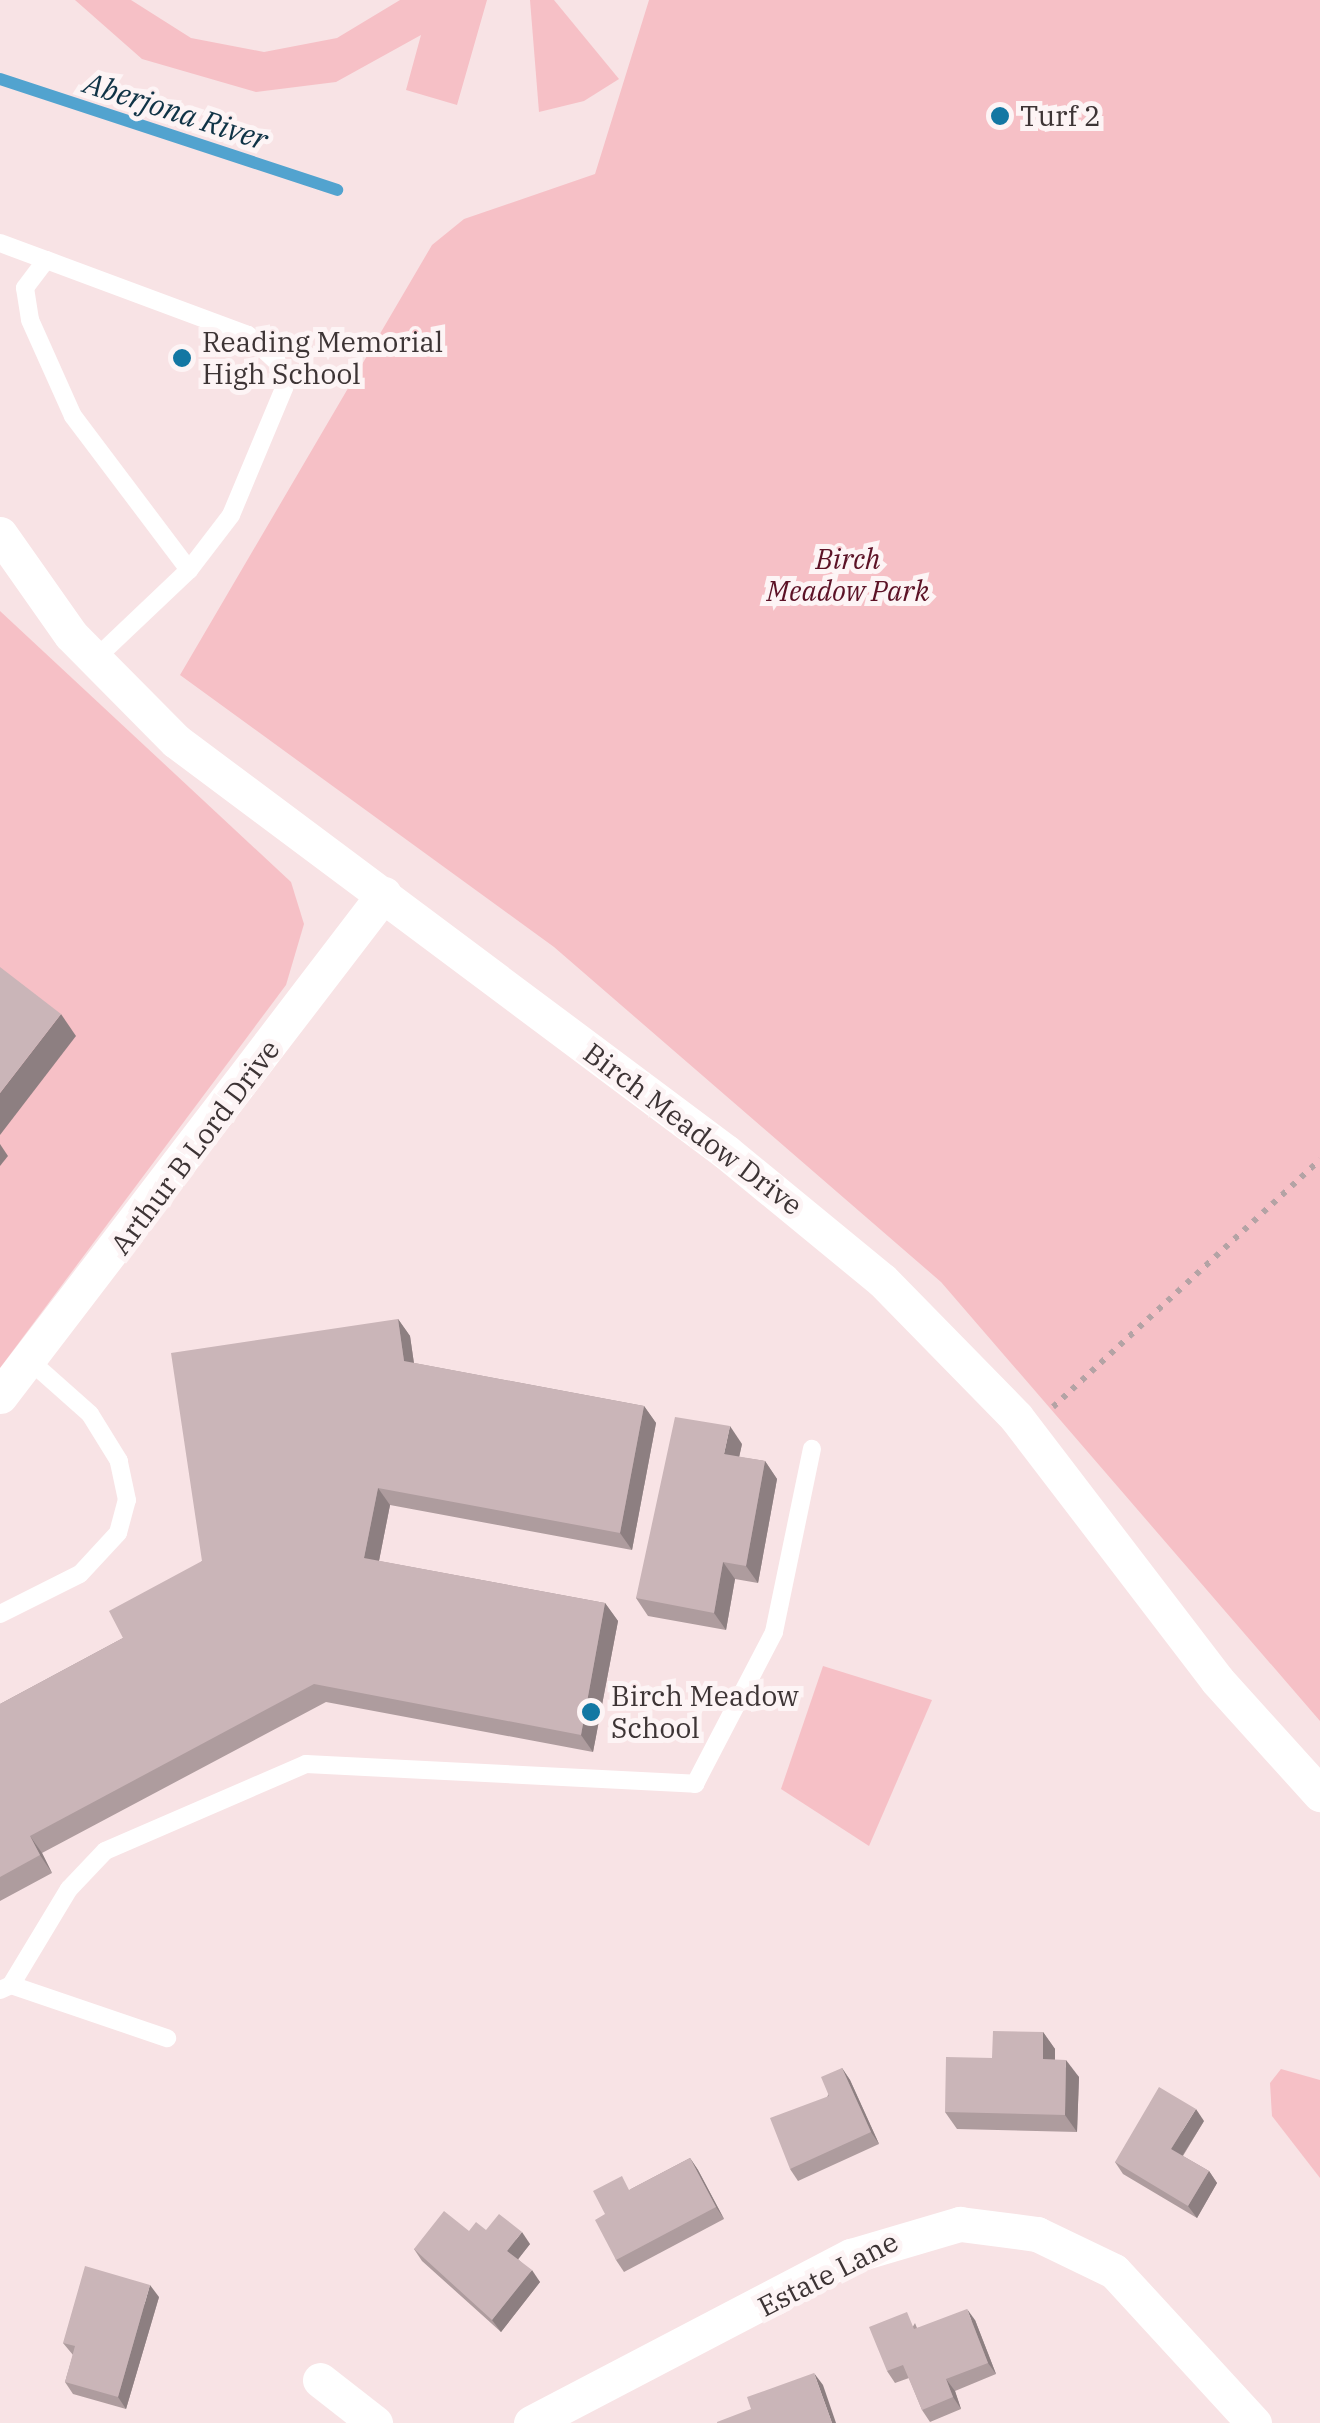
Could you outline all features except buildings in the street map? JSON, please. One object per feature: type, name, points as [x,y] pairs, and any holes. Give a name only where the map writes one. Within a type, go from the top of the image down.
[{"type":"street","name":"Birch Meadow Drive","points":[[6,552],[93,661],[176,741],[384,894],[838,1242],[1027,1430],[1217,1680],[1320,1794]]},
{"type":"street","name":"Arthur B Lord Drive","points":[[0,1396],[384,894]]},
{"type":"street","name":"Estate Lane","points":[[531,2423],[851,2256],[960,2224],[1037,2234],[1114,2270],[1254,2423]]},
{"type":"street","points":[[320,2380],[375,2423]]},
{"type":"lane","points":[[0,242],[248,335],[278,362],[284,388],[268,442],[231,515],[189,570],[93,661]]},
{"type":"lane","points":[[46,260],[25,288],[30,320],[73,416],[189,570]]},
{"type":"lane","points":[[0,1614],[80,1574],[118,1533],[127,1500],[119,1460],[90,1414],[27,1358]]},
{"type":"lane","points":[[168,2038],[5,1988],[69,1888],[106,1851],[306,1764],[696,1784],[774,1632],[812,1449]]},
{"type":"path","points":[[1027,1430],[1320,1160]]},
{"type":"green space","points":[[75,0],[131,0],[191,38],[264,52],[337,38],[400,0],[487,0],[457,105],[406,90],[421,35],[336,82],[256,92],[142,59]]},
{"type":"green space","points":[[530,0],[554,0],[619,79],[584,101],[539,112]]},
{"type":"green space","name":"Birch Meadow Park","points":[[649,0],[1320,0],[1320,1721],[941,1282],[554,947],[180,675],[432,245],[464,219],[595,174]]},
{"type":"green space","points":[[0,611],[291,882],[304,924],[286,985],[0,1368]]},
{"type":"green space","points":[[823,1666],[932,1700],[869,1846],[781,1789]]},
{"type":"green space","points":[[1281,2069],[1320,2080],[1320,2178],[1272,2116],[1270,2083]]},
{"type":"waterway","name":"Aberjona River","points":[[0,79],[337,190]]},
{"type":"place","name":"Turf 2","points":[[1000,116]]},
{"type":"place","name":"Reading Memorial High School","points":[[182,358]]},
{"type":"place","name":"Birch Meadow School","points":[[591,1712]]}]
